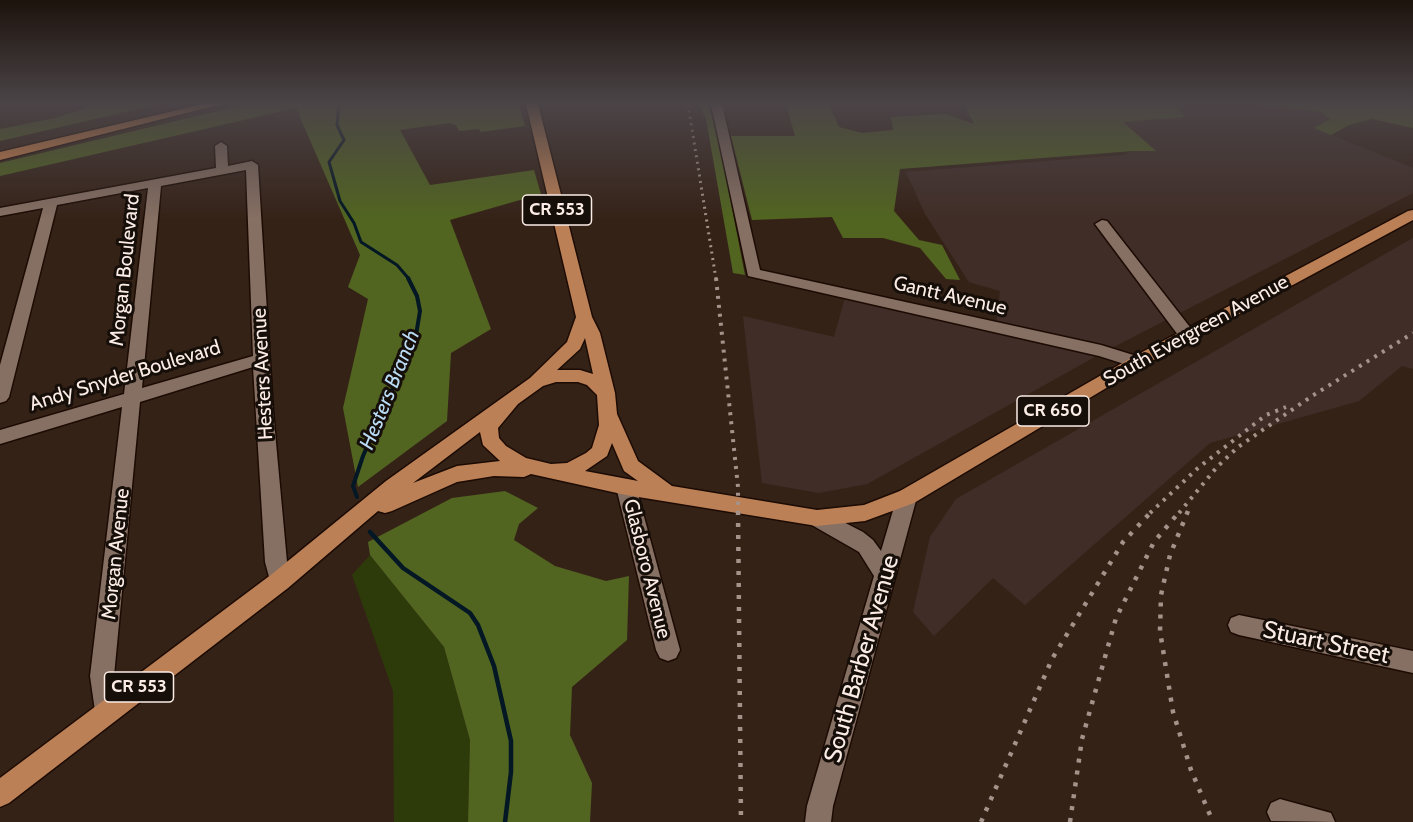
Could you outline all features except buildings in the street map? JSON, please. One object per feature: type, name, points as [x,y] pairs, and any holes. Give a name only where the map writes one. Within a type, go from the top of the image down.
[{"type":"highway","points":[[0,147],[20,142]]},
{"type":"highway","points":[[0,156],[57,142]]},
{"type":"main road","name":"CR 553","points":[[541,142],[584,317],[592,333],[606,393]]},
{"type":"main road","name":"South Evergreen Avenue","points":[[343,530],[394,499],[437,480],[476,470],[544,471],[675,496],[817,518],[865,513],[908,497],[1137,362],[1413,214]]},
{"type":"main road","name":"CR 553","points":[[519,394],[566,356],[579,336],[584,317]]},
{"type":"main road","points":[[570,375],[593,381],[606,393],[608,413],[606,437],[600,452],[579,466],[544,471],[509,458],[490,440],[489,428],[519,394],[545,378],[570,375]]},
{"type":"main road","name":"South Evergreen Avenue","points":[[0,794],[280,581],[393,487],[519,394]]},
{"type":"main road","name":"South Evergreen Avenue","points":[[608,413],[631,466],[655,486],[675,496]]},
{"type":"street","name":"Gantt Avenue","points":[[724,142],[753,273],[1101,351],[1137,362]]},
{"type":"street","points":[[0,212],[222,170],[221,146]]},
{"type":"street","name":"Hesters Avenue","points":[[222,170],[252,165],[262,359],[276,562],[280,581]]},
{"type":"street","name":"Morgan Boulevard","points":[[133,397],[155,183]]},
{"type":"street","points":[[0,397],[51,203]]},
{"type":"street","points":[[1102,224],[1187,334]]},
{"type":"street","name":"Andy Snyder Boulevard","points":[[0,437],[262,359]]},
{"type":"street","name":"Morgan Avenue","points":[[107,711],[102,676],[133,397]]},
{"type":"street","name":"Glasboro Avenue","points":[[626,487],[639,530],[668,650]]},
{"type":"street","name":"South Barber Avenue","points":[[818,822],[820,806],[908,497]]},
{"type":"street","points":[[817,518],[856,538],[866,546],[886,577]]},
{"type":"street","name":"Stuart Street","points":[[1239,625],[1413,662]]},
{"type":"street","points":[[1280,812],[1322,822]]},
{"type":"shaded area","points":[[1145,142],[1350,142],[1413,168],[1413,193],[1100,354],[867,484],[819,493],[762,483],[743,316],[834,337],[846,294],[996,325],[1000,291],[969,282],[925,214],[906,172],[1123,155],[1133,151],[1155,151]]},
{"type":"shaded area","points":[[1413,238],[1413,369],[1402,366],[1359,401],[1210,443],[1025,605],[993,578],[934,636],[913,612],[930,537],[956,499]]},
{"type":"green space","points":[[86,142],[146,142],[0,176],[0,163]]},
{"type":"green space","points":[[311,142],[407,142],[430,185],[534,170],[541,194],[450,220],[491,329],[451,353],[447,421],[358,487],[343,408],[368,299],[348,287],[360,255]]},
{"type":"green space","points":[[710,142],[719,142],[745,275],[733,273]]},
{"type":"green space","points":[[733,142],[1146,142],[1156,151],[900,169],[894,211],[919,240],[942,245],[960,280],[946,279],[920,248],[883,238],[843,238],[832,217],[752,220]]},
{"type":"green space","points":[[505,491],[538,508],[519,524],[514,540],[555,566],[606,581],[629,576],[627,640],[572,687],[570,735],[592,783],[590,822],[468,822],[470,740],[444,647],[370,555],[368,542],[452,498]]},
{"type":"green space","points":[[370,555],[444,647],[470,740],[468,822],[394,822],[393,691],[352,575]]},
{"type":"waterway","name":"Hesters Branch","points":[[342,142],[329,162],[340,201],[354,223],[361,242],[397,265],[409,279]]},
{"type":"waterway","name":"Hesters Branch","points":[[357,497],[353,486],[363,456],[416,335],[420,311],[417,296],[408,278]]},
{"type":"waterway","name":"Hesters Branch","points":[[370,532],[403,568],[470,613],[478,625],[494,666],[511,741],[511,772],[505,822]]},
{"type":"railway","points":[[694,142],[716,279]]},
{"type":"railway","points":[[716,278],[738,487],[738,511]]},
{"type":"railway","points":[[1179,513],[1217,467],[1238,447],[1312,396],[1413,333]]},
{"type":"railway","points":[[1151,512],[1198,468],[1266,415],[1286,407]]},
{"type":"railway","points":[[738,511],[741,822]]},
{"type":"railway","points":[[1070,822],[1082,739],[1116,618],[1154,542],[1180,511]]},
{"type":"railway","points":[[1188,511],[1170,555],[1161,595],[1160,631],[1173,712],[1191,770],[1213,822]]},
{"type":"railway","points":[[981,822],[1052,659],[1123,542],[1151,512]]}]
